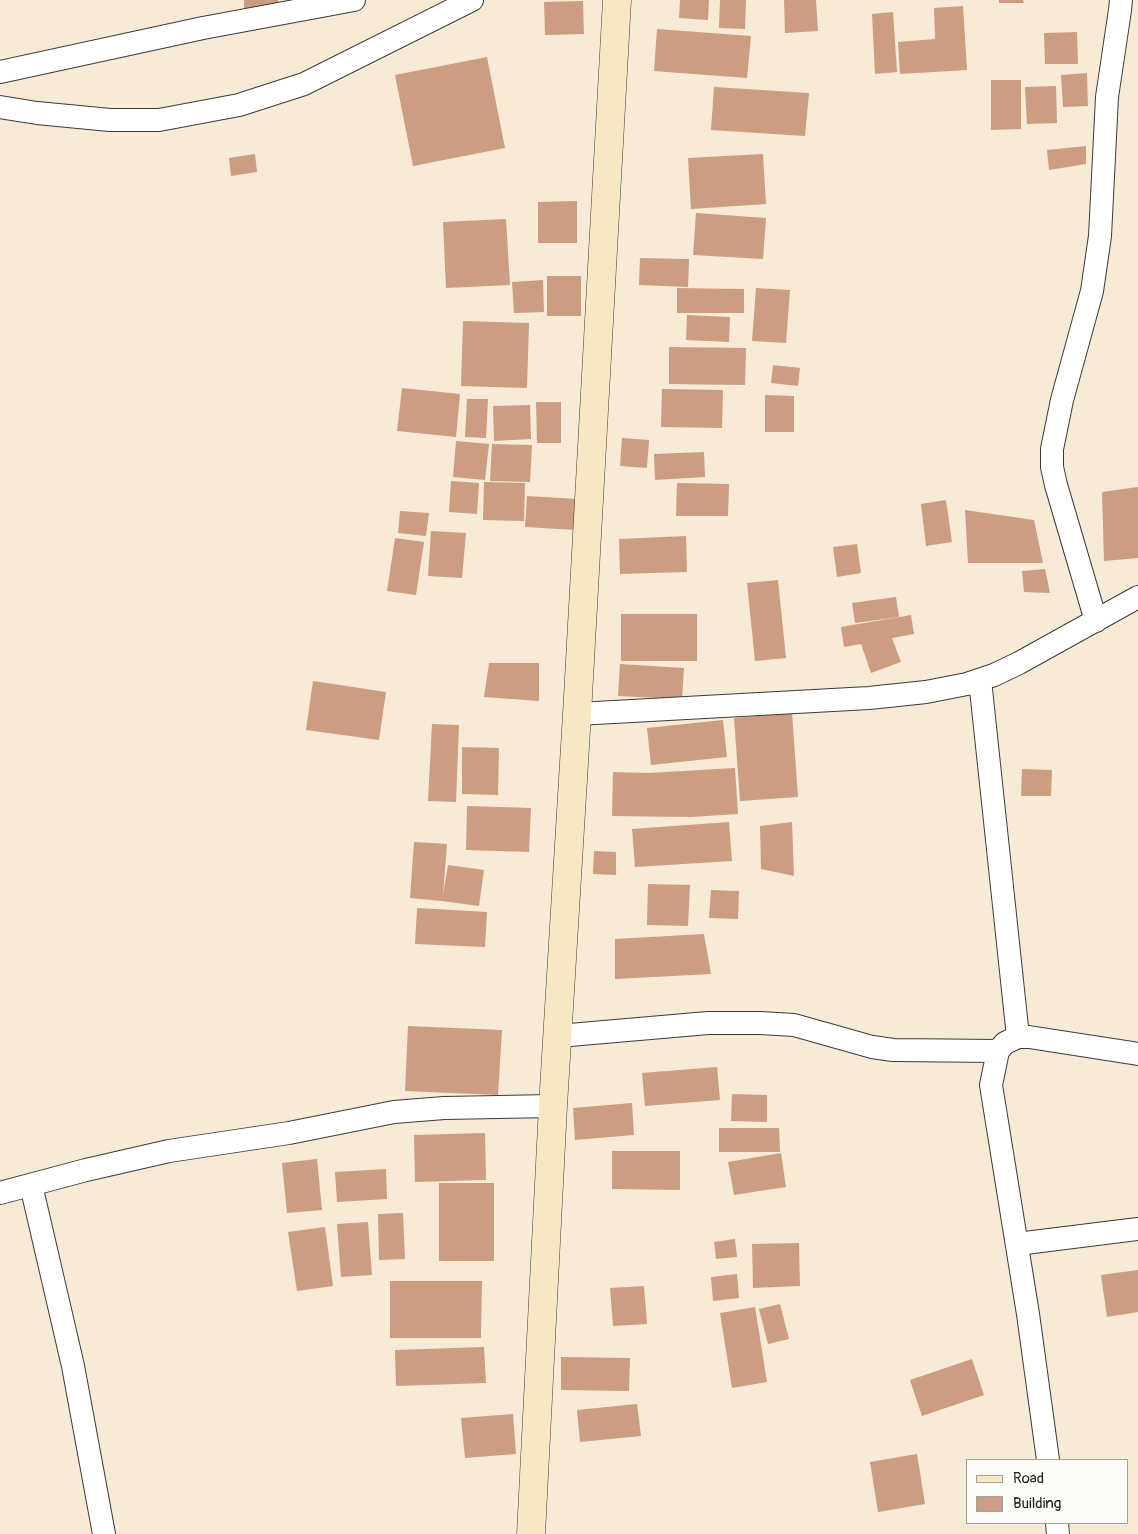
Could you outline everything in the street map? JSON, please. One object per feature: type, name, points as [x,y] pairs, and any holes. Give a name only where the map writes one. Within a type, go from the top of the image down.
[{"type":"main road","points":[[531,1534],[553,1106],[577,714],[616,0]]},
{"type":"street","points":[[0,72],[203,28],[354,0]]},
{"type":"street","points":[[0,107],[36,113],[110,120],[159,120],[239,105],[304,84],[472,0]]},
{"type":"street","points":[[1096,621],[1056,485],[1052,467],[1052,449],[1062,400],[1092,291],[1100,236],[1107,97],[1120,0]]},
{"type":"street","points":[[577,714],[869,698],[926,692],[980,680],[1019,664],[1138,598]]},
{"type":"street","points":[[980,680],[1018,1037]]},
{"type":"street","points":[[558,1036],[708,1023],[760,1023],[794,1025],[872,1047],[894,1050],[998,1051]]},
{"type":"street","points":[[1048,1459],[992,1086],[998,1051],[1005,1044],[1018,1037],[1029,1036],[1138,1054]]},
{"type":"street","points":[[0,1193],[86,1170],[169,1151],[289,1132],[394,1112],[444,1108],[553,1106]]},
{"type":"street","points":[[31,1185],[73,1366],[104,1534]]},
{"type":"street","points":[[1017,1244],[1138,1229]]},
{"type":"building","points":[[244,0],[278,0],[279,6],[244,9]]},
{"type":"building","points":[[680,0],[709,0],[708,20],[679,18]]},
{"type":"building","points":[[720,0],[746,0],[745,29],[719,28]]},
{"type":"building","points":[[784,0],[816,0],[818,31],[785,33]]},
{"type":"building","points":[[999,0],[1023,0],[1024,3],[999,3]]},
{"type":"building","points":[[583,1],[584,34],[545,35],[544,2]]},
{"type":"building","points":[[963,6],[967,70],[900,74],[898,42],[935,39],[934,8]]},
{"type":"building","points":[[893,12],[897,72],[875,74],[872,14]]},
{"type":"building","points":[[657,29],[751,36],[747,78],[654,71]]},
{"type":"building","points":[[1077,32],[1078,64],[1045,64],[1044,33]]},
{"type":"building","points":[[487,57],[505,148],[413,166],[395,75]]},
{"type":"building","points":[[1087,73],[1088,106],[1063,107],[1061,75]]},
{"type":"building","points":[[991,80],[1021,80],[1021,129],[991,130]]},
{"type":"building","points":[[1056,86],[1057,123],[1027,124],[1025,87]]},
{"type":"building","points":[[714,87],[809,93],[805,136],[711,130]]},
{"type":"building","points":[[1086,146],[1086,164],[1049,170],[1047,150]]},
{"type":"building","points":[[255,154],[257,172],[231,176],[229,158]]},
{"type":"building","points":[[763,154],[766,204],[691,209],[688,158]]},
{"type":"building","points":[[577,201],[577,243],[538,243],[538,202]]},
{"type":"building","points":[[696,213],[766,218],[763,259],[693,255]]},
{"type":"building","points":[[506,219],[510,285],[446,288],[443,222]]},
{"type":"building","points":[[640,258],[689,259],[688,287],[639,285]]},
{"type":"building","points":[[547,276],[581,276],[581,316],[547,316]]},
{"type":"building","points":[[543,280],[544,312],[514,313],[512,282]]},
{"type":"building","points":[[677,288],[744,289],[744,313],[677,313]]},
{"type":"building","points":[[756,288],[790,290],[786,343],[752,341]]},
{"type":"building","points":[[687,315],[730,317],[729,342],[686,340]]},
{"type":"building","points":[[463,321],[529,323],[527,388],[461,386]]},
{"type":"building","points":[[669,347],[746,348],[745,385],[669,384]]},
{"type":"building","points":[[773,365],[800,368],[798,386],[771,383]]},
{"type":"building","points":[[402,388],[460,394],[456,437],[397,431]]},
{"type":"building","points":[[662,389],[723,390],[722,428],[661,427]]},
{"type":"building","points":[[765,395],[794,396],[794,432],[765,432]]},
{"type":"building","points":[[467,399],[488,399],[486,438],[465,437]]},
{"type":"building","points":[[536,402],[561,402],[561,443],[537,443]]},
{"type":"building","points":[[530,405],[531,439],[494,441],[493,406]]},
{"type":"building","points":[[622,438],[649,440],[647,468],[620,466]]},
{"type":"building","points":[[456,441],[489,444],[485,480],[453,477]]},
{"type":"building","points":[[492,444],[532,445],[530,482],[490,481]]},
{"type":"building","points":[[704,452],[705,477],[655,480],[654,454]]},
{"type":"building","points":[[451,481],[479,483],[477,514],[449,512]]},
{"type":"building","points":[[484,482],[525,483],[524,521],[483,520]]},
{"type":"building","points":[[677,483],[729,484],[728,516],[676,516]]},
{"type":"building","points":[[1138,487],[1138,558],[1104,561],[1102,492]]},
{"type":"building","points":[[527,496],[578,499],[576,530],[525,527]]},
{"type":"building","points":[[946,500],[952,542],[926,546],[921,504]]},
{"type":"building","points":[[965,510],[1034,520],[1043,563],[968,563]]},
{"type":"building","points":[[400,511],[429,513],[426,536],[398,533]]},
{"type":"building","points":[[431,531],[466,533],[462,578],[428,576]]},
{"type":"building","points":[[686,536],[687,572],[620,574],[619,539]]},
{"type":"building","points":[[395,538],[424,542],[416,595],[387,591]]},
{"type":"building","points":[[857,544],[861,573],[837,577],[833,547]]},
{"type":"building","points":[[1045,569],[1050,593],[1024,592],[1022,571]]},
{"type":"building","points":[[778,580],[786,658],[755,661],[747,583]]},
{"type":"building","points":[[896,597],[899,617],[855,623],[852,603]]},
{"type":"building","points":[[621,614],[697,614],[697,661],[621,661]]},
{"type":"building","points":[[911,615],[914,634],[892,638],[901,662],[871,673],[861,644],[844,647],[841,627]]},
{"type":"building","points":[[489,663],[539,663],[539,701],[484,697]]},
{"type":"building","points":[[620,664],[684,668],[682,699],[618,696]]},
{"type":"building","points":[[313,681],[386,692],[379,740],[306,730]]},
{"type":"building","points":[[792,713],[798,797],[740,801],[734,718]]},
{"type":"building","points":[[723,720],[727,757],[651,765],[647,728]]},
{"type":"building","points":[[432,724],[459,725],[456,802],[428,801]]},
{"type":"building","points":[[462,747],[499,748],[498,795],[462,794]]},
{"type":"building","points":[[735,768],[738,814],[691,817],[612,816],[613,772],[648,773]]},
{"type":"building","points":[[1022,769],[1052,770],[1051,796],[1021,796]]},
{"type":"building","points":[[467,806],[531,808],[529,852],[466,850]]},
{"type":"building","points":[[729,822],[732,861],[635,867],[632,829]]},
{"type":"building","points":[[792,822],[794,876],[761,869],[760,826]]},
{"type":"building","points":[[414,842],[447,844],[443,895],[448,865],[484,870],[479,906],[410,898]]},
{"type":"building","points":[[594,851],[616,852],[616,875],[593,874]]},
{"type":"building","points":[[648,884],[690,885],[688,926],[647,925]]},
{"type":"building","points":[[711,890],[739,891],[738,919],[709,918]]},
{"type":"building","points":[[417,908],[487,912],[485,947],[415,944]]},
{"type":"building","points":[[704,934],[711,974],[615,979],[615,939]]},
{"type":"building","points":[[408,1026],[502,1030],[498,1095],[405,1091]]},
{"type":"building","points":[[717,1067],[720,1100],[645,1106],[642,1073]]},
{"type":"building","points":[[732,1094],[767,1095],[767,1122],[731,1121]]},
{"type":"building","points":[[632,1103],[634,1135],[575,1140],[573,1108]]},
{"type":"building","points":[[719,1128],[779,1128],[780,1152],[719,1152]]},
{"type":"building","points":[[485,1133],[486,1180],[415,1182],[414,1135]]},
{"type":"building","points":[[612,1151],[680,1151],[680,1190],[612,1189]]},
{"type":"building","points":[[781,1153],[786,1187],[734,1195],[728,1162]]},
{"type":"building","points":[[317,1159],[322,1210],[287,1213],[282,1163]]},
{"type":"building","points":[[386,1169],[387,1199],[337,1202],[335,1172]]},
{"type":"building","points":[[439,1183],[494,1183],[494,1261],[439,1261]]},
{"type":"building","points":[[403,1213],[405,1259],[379,1260],[378,1214]]},
{"type":"building","points":[[368,1222],[372,1275],[341,1277],[337,1224]]},
{"type":"building","points":[[325,1227],[333,1286],[297,1291],[288,1232]]},
{"type":"building","points":[[735,1239],[737,1257],[716,1259],[714,1242]]},
{"type":"building","points":[[799,1243],[800,1286],[753,1288],[752,1244]]},
{"type":"building","points":[[1138,1270],[1138,1312],[1107,1317],[1101,1275]]},
{"type":"building","points":[[737,1274],[739,1298],[713,1301],[711,1277]]},
{"type":"building","points":[[390,1281],[482,1281],[481,1338],[390,1338]]},
{"type":"building","points":[[644,1286],[647,1324],[613,1326],[610,1288]]},
{"type":"building","points":[[780,1304],[789,1339],[768,1344],[759,1309]]},
{"type":"building","points":[[755,1307],[767,1382],[732,1388],[720,1313]]},
{"type":"building","points":[[484,1347],[486,1383],[396,1386],[395,1350]]},
{"type":"building","points":[[561,1357],[630,1358],[629,1391],[561,1390]]},
{"type":"building","points":[[972,1359],[984,1395],[922,1416],[910,1380]]},
{"type":"building","points":[[637,1404],[641,1436],[580,1442],[577,1410]]},
{"type":"building","points":[[513,1414],[516,1454],[465,1458],[461,1418]]},
{"type":"building","points":[[917,1454],[925,1504],[878,1512],[870,1462]]}]
